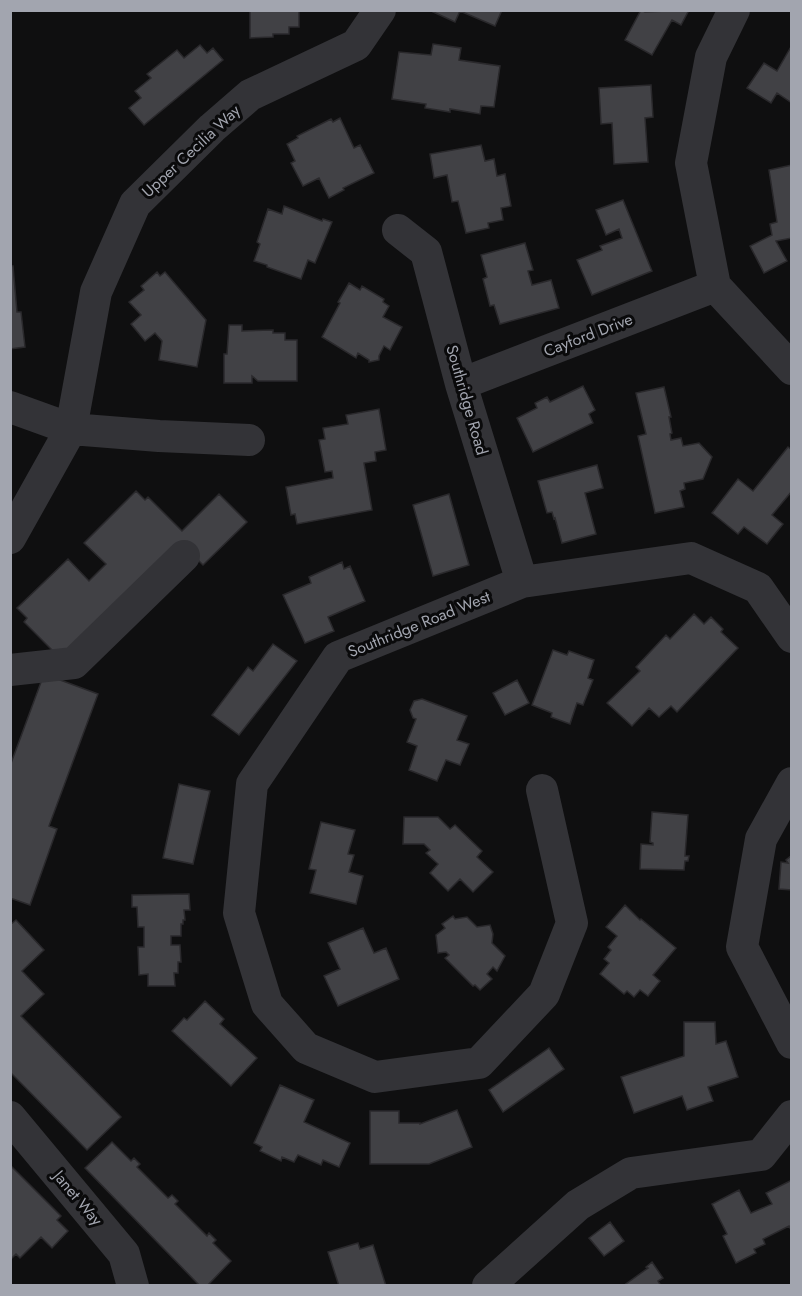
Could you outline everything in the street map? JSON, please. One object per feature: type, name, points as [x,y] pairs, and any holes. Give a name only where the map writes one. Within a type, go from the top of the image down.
[{"type":"street","name":"Upper Cecilia Way","points":[[10,538],[70,429],[96,292],[135,204],[212,128],[250,95],[356,45],[380,10]]},
{"type":"street","points":[[734,10],[711,57],[691,163],[715,286],[792,369]]},
{"type":"street","name":"Southridge Road","points":[[398,230],[426,252],[461,384],[522,582]]},
{"type":"street","name":"Cayford Drive","points":[[461,384],[715,286]]},
{"type":"street","points":[[10,407],[70,429],[249,440]]},
{"type":"street","points":[[10,670],[74,663],[184,556]]},
{"type":"street","name":"Southridge Road West","points":[[542,790],[572,923],[544,994],[479,1064],[375,1077],[306,1048],[267,1004],[238,913],[252,784],[338,657],[522,582],[691,558],[758,588],[792,637]]},
{"type":"street","points":[[792,783],[761,839],[742,947],[792,1043]]},
{"type":"street","points":[[488,1286],[578,1204],[631,1173],[761,1155],[792,1116]]},
{"type":"street","name":"Janet Way","points":[[10,1118],[124,1254],[133,1286]]},
{"type":"building","points":[[250,10],[299,10],[299,27],[289,27],[289,34],[250,38]]},
{"type":"building","points":[[429,10],[502,10],[495,26],[460,11],[455,22]]},
{"type":"building","points":[[641,10],[645,12],[689,10],[681,25],[672,20],[652,55],[625,40]]},
{"type":"building","points":[[433,44],[461,48],[459,60],[500,66],[494,107],[481,106],[480,114],[450,109],[450,112],[425,108],[426,104],[392,99],[399,52],[431,55]]},
{"type":"building","points":[[200,45],[207,53],[213,48],[223,60],[144,125],[129,108],[141,98],[135,91],[151,78],[147,74],[177,50],[184,58]]},
{"type":"building","points":[[792,45],[792,103],[777,93],[771,103],[747,88],[764,63],[777,71]]},
{"type":"building","points":[[651,85],[653,117],[645,118],[648,162],[614,164],[612,123],[601,124],[599,88]]},
{"type":"building","points":[[340,118],[354,148],[360,145],[374,173],[343,188],[344,190],[329,198],[319,178],[303,186],[291,163],[295,161],[287,144],[298,138],[297,136],[331,119],[333,122]]},
{"type":"building","points":[[481,145],[485,161],[494,159],[497,176],[505,174],[511,206],[501,208],[503,220],[488,223],[489,228],[466,233],[458,201],[452,202],[447,175],[434,178],[430,154]]},
{"type":"building","points":[[792,165],[792,238],[776,241],[787,261],[764,273],[750,246],[772,235],[770,224],[777,222],[769,170]]},
{"type":"building","points":[[623,200],[652,271],[592,295],[577,260],[602,250],[600,246],[622,238],[619,229],[606,235],[596,210]]},
{"type":"building","points":[[284,206],[322,221],[323,219],[332,222],[315,263],[308,260],[301,279],[254,261],[260,244],[257,242],[268,209],[282,214]]},
{"type":"building","points":[[525,243],[533,270],[528,271],[532,285],[551,280],[559,308],[500,324],[494,305],[490,306],[483,279],[487,277],[481,255]]},
{"type":"building","points":[[10,266],[13,266],[17,312],[21,312],[25,347],[10,349]]},
{"type":"building","points":[[157,272],[160,276],[165,272],[206,320],[197,367],[159,360],[162,341],[155,333],[145,341],[131,324],[141,315],[129,302],[144,290],[141,286]]},
{"type":"building","points":[[349,283],[360,290],[362,286],[384,299],[383,302],[389,306],[383,317],[402,327],[390,350],[384,346],[379,360],[369,362],[358,353],[356,358],[322,337]]},
{"type":"building","points":[[229,325],[242,325],[242,331],[273,330],[273,333],[285,333],[285,340],[297,340],[297,381],[258,381],[252,376],[252,383],[224,383],[224,354],[227,354]]},
{"type":"building","points":[[583,386],[595,410],[589,414],[593,423],[533,452],[517,418],[537,408],[535,403],[547,397],[550,402]]},
{"type":"building","points":[[664,387],[671,417],[669,417],[671,440],[681,438],[683,446],[699,443],[712,457],[703,479],[684,483],[685,489],[680,491],[684,507],[655,513],[638,436],[646,434],[636,393]]},
{"type":"building","points":[[379,409],[386,450],[375,452],[376,461],[364,463],[372,510],[297,524],[295,514],[291,515],[286,487],[333,478],[332,471],[325,472],[319,440],[325,439],[323,428],[348,424],[346,415]]},
{"type":"building","points":[[788,447],[792,450],[792,491],[772,515],[783,524],[767,544],[744,527],[738,534],[712,513],[738,479],[753,491]]},
{"type":"building","points":[[597,465],[603,488],[585,493],[596,534],[562,543],[552,512],[547,513],[538,481]]},
{"type":"building","points":[[136,491],[145,500],[148,497],[182,531],[219,494],[247,522],[203,565],[182,544],[63,661],[24,622],[27,618],[17,608],[68,559],[89,581],[106,564],[84,543]]},
{"type":"building","points":[[449,494],[469,565],[433,576],[413,505]]},
{"type":"building","points":[[342,562],[344,569],[350,566],[365,601],[328,617],[334,631],[305,643],[283,595],[311,583],[309,577]]},
{"type":"building","points":[[694,614],[704,624],[711,617],[723,629],[721,632],[738,648],[677,712],[671,706],[659,717],[649,708],[632,726],[607,703],[640,671],[636,667],[666,635],[670,639]]},
{"type":"building","points":[[273,644],[297,661],[239,735],[212,715],[248,667],[253,671]]},
{"type":"building","points":[[553,650],[567,655],[569,651],[594,660],[588,678],[593,680],[583,705],[577,703],[570,724],[551,717],[552,713],[532,705]]},
{"type":"building","points":[[44,674],[98,694],[49,826],[57,829],[30,905],[10,898],[10,766]]},
{"type":"building","points":[[517,680],[529,703],[505,715],[493,693]]},
{"type":"building","points":[[422,699],[467,716],[457,740],[469,744],[460,765],[446,760],[437,781],[409,770],[417,746],[407,742],[416,719],[413,718],[410,710],[414,701]]},
{"type":"building","points":[[179,784],[210,791],[193,864],[163,858]]},
{"type":"building","points":[[652,812],[688,815],[685,856],[689,856],[688,861],[685,861],[684,870],[640,869],[641,844],[653,845],[650,842]]},
{"type":"building","points":[[404,817],[438,817],[450,829],[455,825],[482,851],[477,857],[493,872],[473,892],[460,879],[448,891],[430,873],[438,864],[426,853],[430,850],[424,844],[403,844]]},
{"type":"building","points":[[321,822],[355,830],[348,854],[354,855],[349,872],[363,876],[356,904],[310,893],[316,870],[309,869]]},
{"type":"building","points":[[792,855],[792,890],[779,889],[781,862],[788,863],[786,860]]},
{"type":"building","points":[[189,894],[190,910],[184,910],[185,920],[181,924],[181,936],[171,936],[171,945],[180,945],[181,962],[178,962],[178,973],[174,973],[175,986],[148,986],[148,974],[139,975],[138,947],[144,947],[144,927],[138,927],[137,907],[132,907],[132,895]]},
{"type":"building","points":[[625,905],[676,948],[653,975],[660,981],[648,996],[640,990],[634,997],[627,991],[624,994],[600,974],[609,963],[604,959],[611,950],[608,947],[617,936],[606,927]]},
{"type":"building","points":[[453,916],[455,919],[467,917],[477,927],[490,925],[493,934],[492,943],[505,956],[497,971],[493,967],[487,974],[492,979],[480,990],[445,958],[449,955],[446,952],[438,953],[436,935],[445,928],[442,924]]},
{"type":"building","points":[[16,920],[44,950],[22,971],[44,994],[21,1016],[121,1117],[87,1150],[10,1072],[10,925]]},
{"type":"building","points":[[363,928],[374,953],[386,948],[399,979],[338,1006],[324,976],[340,969],[328,943]]},
{"type":"building","points":[[205,1001],[224,1019],[220,1024],[257,1058],[231,1086],[172,1031],[184,1018],[187,1020]]},
{"type":"building","points":[[684,1022],[715,1022],[716,1044],[726,1041],[738,1077],[708,1087],[713,1101],[687,1110],[682,1096],[634,1113],[621,1077],[684,1056]]},
{"type":"building","points":[[549,1048],[564,1069],[503,1112],[489,1090]]},
{"type":"building","points":[[280,1085],[314,1100],[304,1122],[350,1143],[339,1167],[323,1160],[321,1165],[298,1155],[294,1162],[282,1157],[281,1161],[260,1151],[262,1147],[254,1143]]},
{"type":"building","points":[[457,1110],[472,1147],[429,1164],[370,1164],[370,1111],[399,1111],[399,1123],[420,1124]]},
{"type":"building","points":[[112,1142],[131,1161],[134,1158],[140,1164],[137,1167],[168,1198],[172,1195],[178,1201],[175,1204],[207,1236],[209,1233],[216,1240],[213,1243],[231,1261],[207,1286],[200,1286],[85,1168]]},
{"type":"building","points":[[10,1165],[61,1216],[57,1220],[68,1231],[52,1248],[41,1237],[20,1258],[16,1254],[10,1260]]},
{"type":"building","points":[[792,1180],[792,1232],[789,1226],[763,1239],[765,1244],[754,1249],[756,1253],[736,1263],[723,1236],[727,1234],[712,1204],[739,1190],[751,1213],[772,1204],[766,1193]]},
{"type":"building","points":[[610,1222],[624,1241],[604,1256],[589,1238]]},
{"type":"building","points":[[358,1243],[360,1249],[373,1245],[386,1286],[339,1286],[328,1252]]},
{"type":"building","points":[[652,1262],[663,1278],[658,1281],[661,1286],[623,1286],[648,1268],[646,1267]]}]
